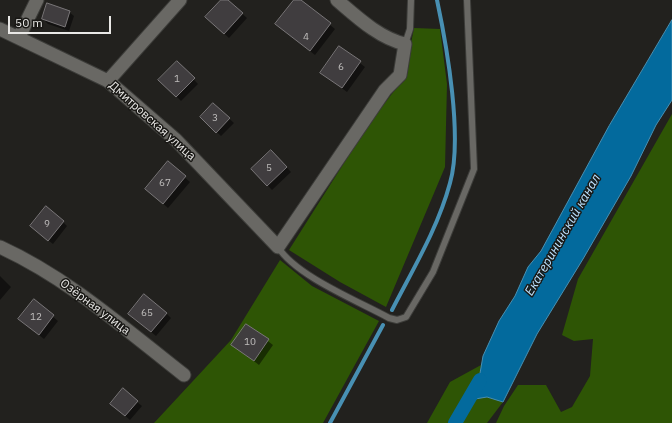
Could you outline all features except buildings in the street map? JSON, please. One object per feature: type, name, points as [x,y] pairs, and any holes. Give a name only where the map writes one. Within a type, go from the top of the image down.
[{"type":"street","points":[[19,37],[37,0]]},
{"type":"street","points":[[108,81],[180,0]]},
{"type":"street","points":[[278,247],[385,90],[400,75],[405,44],[395,41],[362,22],[337,0]]},
{"type":"street","name":"Дмитровская улица","points":[[0,29],[108,81],[171,135],[278,247]]},
{"type":"street","name":"Озёрная улица","points":[[0,247],[30,261],[83,296],[184,375]]},
{"type":"lane","points":[[405,44],[410,29],[412,0]]},
{"type":"lane","points":[[278,247],[284,256],[322,283],[389,318],[397,320],[406,317],[433,272],[474,169],[467,0]]},
{"type":"green space","points":[[414,28],[440,29],[447,84],[445,167],[386,307],[340,282],[289,250],[368,125],[404,78]]},
{"type":"green space","points":[[672,114],[672,423],[496,423],[504,406],[518,385],[546,385],[561,412],[572,407],[590,376],[593,339],[574,341],[562,335],[578,279]]},
{"type":"green space","points":[[280,260],[312,286],[379,321],[323,423],[154,423],[231,340]]},
{"type":"green space","points":[[481,365],[479,379],[469,390],[475,399],[487,397],[503,402],[487,423],[427,423],[450,382]]},
{"type":"water","points":[[672,20],[672,100],[656,125],[631,176],[537,334],[503,402],[487,397],[475,399],[469,395],[469,391],[479,379],[483,356],[499,321],[515,296],[528,267],[541,251],[609,126]]},
{"type":"waterway","points":[[392,310],[439,216],[450,183],[454,164],[455,142],[452,92],[437,0]]},
{"type":"waterway","points":[[330,423],[383,325]]},
{"type":"waterway","name":"Екатерининский канал","points":[[455,423],[480,380]]}]
